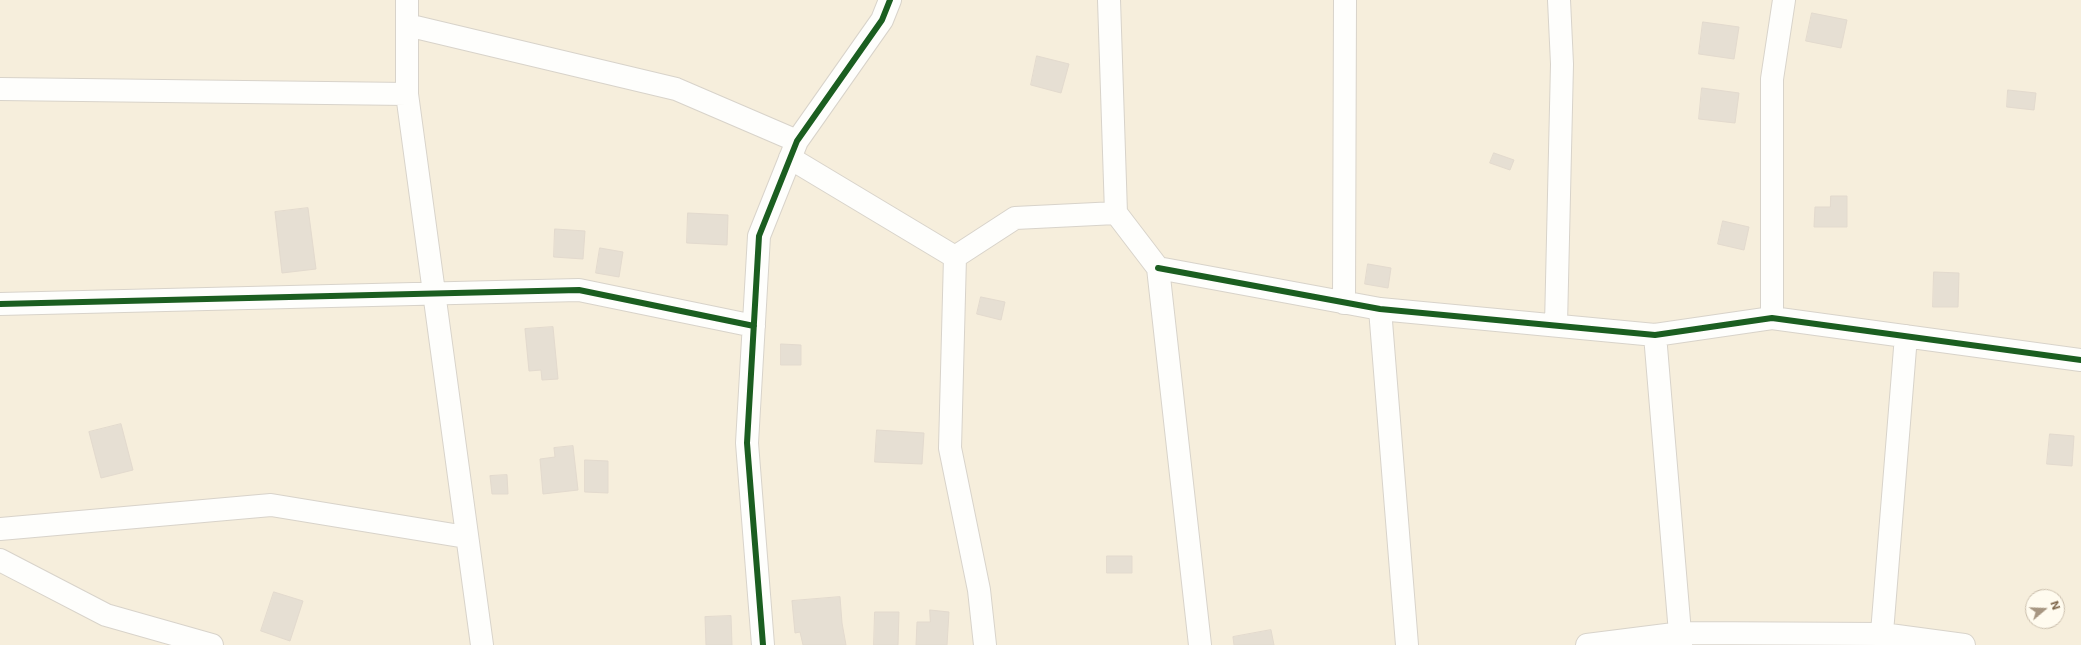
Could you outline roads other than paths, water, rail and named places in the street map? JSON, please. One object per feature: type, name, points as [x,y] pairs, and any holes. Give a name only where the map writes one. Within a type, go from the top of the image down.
[{"type":"street","points":[[407,0],[407,94],[466,537],[482,645]]},
{"type":"street","points":[[762,645],[746,443],[759,236],[793,150],[882,20],[890,0]]},
{"type":"street","points":[[1109,0],[1116,213],[1158,268],[1200,645]]},
{"type":"street","points":[[1344,302],[1346,0]]},
{"type":"street","points":[[1556,326],[1562,64],[1559,0]]},
{"type":"street","points":[[1772,318],[1772,79],[1784,0]]},
{"type":"street","points":[[407,25],[676,90],[793,150],[955,257]]},
{"type":"street","points":[[0,89],[407,94]]},
{"type":"street","points":[[955,257],[1015,218],[1116,213]]},
{"type":"street","points":[[955,257],[950,448],[979,590],[985,645]]},
{"type":"street","points":[[1158,268],[1380,309],[1655,335],[1772,318],[2081,360]]},
{"type":"street","points":[[0,304],[579,290],[754,326]]},
{"type":"street","points":[[1380,309],[1407,645]]},
{"type":"street","points":[[1655,335],[1682,639]]},
{"type":"street","points":[[1882,640],[1906,336]]},
{"type":"street","points":[[0,529],[271,505],[466,537]]},
{"type":"street","points":[[0,560],[106,615],[212,645]]},
{"type":"street","points":[[1587,645],[1682,639],[1882,640],[1964,645]]}]
